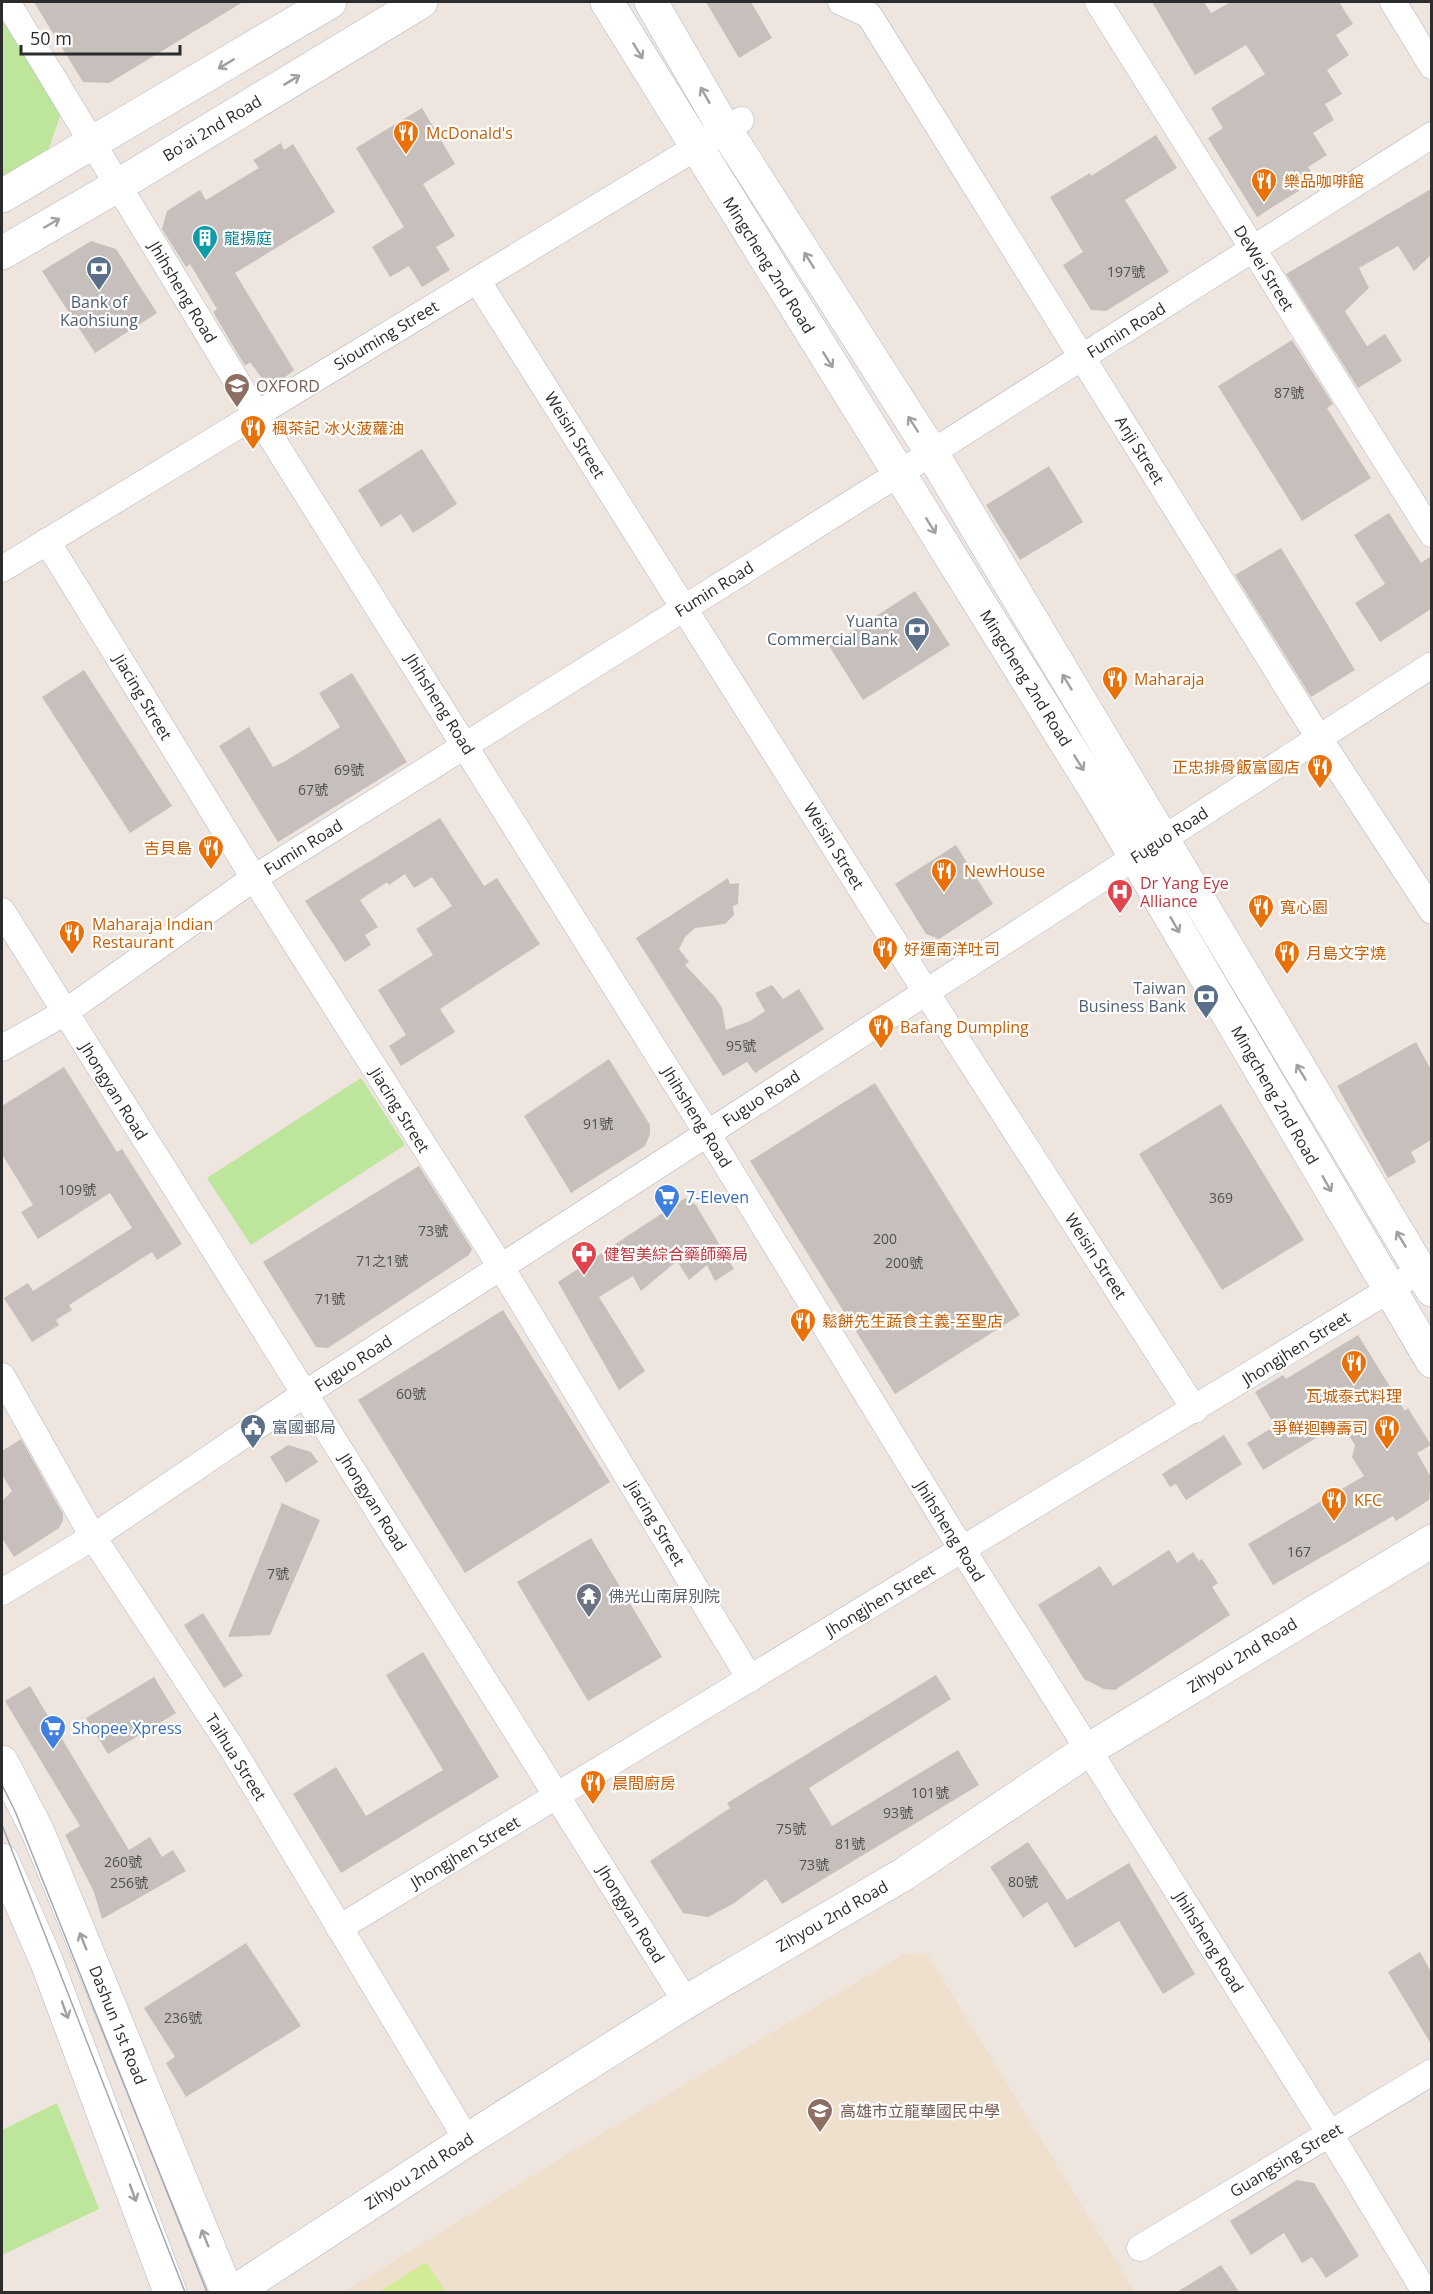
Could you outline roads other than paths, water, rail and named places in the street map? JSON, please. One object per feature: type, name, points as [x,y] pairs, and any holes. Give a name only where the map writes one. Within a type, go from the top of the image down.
[{"type":"street","name":"Jhihsheng Road","points":[[7,2],[256,413],[466,745],[707,1133],[962,1551],[1330,2134],[1425,2292]]},
{"type":"street","points":[[2,196],[330,2]]},
{"type":"street","name":"Bo'ai 2nd Road","points":[[2,253],[421,2]]},
{"type":"street","name":"Mingcheng 2nd Road","points":[[607,2],[898,474],[1148,849],[1426,1280]]},
{"type":"street","name":"Mingcheng 2nd Road","points":[[651,2],[733,124],[932,453],[1389,1291],[1431,1361]]},
{"type":"street","name":"Anji Street","points":[[840,2],[869,15],[1318,738],[1431,910]]},
{"type":"street","name":"DeWei Street","points":[[1098,2],[1431,534]]},
{"type":"street","points":[[1393,2],[1431,66]]},
{"type":"street","name":"Siouming Street","points":[[2,569],[733,124]]},
{"type":"street","name":"Fumin Road","points":[[2,1048],[64,1013],[254,878],[932,453],[1431,135]]},
{"type":"street","name":"Weisin Street","points":[[477,280],[926,992],[1195,1410]]},
{"type":"street","name":"Jiacing Street","points":[[47,541],[254,878],[501,1267],[750,1679]]},
{"type":"street","name":"Fuguo Road","points":[[2,1593],[93,1537],[306,1393],[1431,665]]},
{"type":"street","name":"Jhongyan Road","points":[[2,911],[686,2002]]},
{"type":"street","name":"Jhongjhen Street","points":[[339,1928],[1389,1291],[1426,1280]]},
{"type":"street","name":"Taihua Street","points":[[2,1376],[93,1537],[233,1750],[466,2140]]},
{"type":"street","name":"Zihyou 2nd Road","points":[[234,2292],[466,2140],[686,2002],[904,1874],[1088,1750],[1431,1541]]},
{"type":"street","name":"Dashun 1st Road","points":[[2,1762],[38,1832],[227,2292]]},
{"type":"street","points":[[2,1860],[46,1960],[170,2292]]},
{"type":"street","name":"Guangsing Street","points":[[1140,2248],[1431,2072]]},
{"type":"tram line","points":[[2,1785],[15,1811],[207,2292]]},
{"type":"tram line","points":[[2,1825],[185,2292]]},
{"type":"place","name":"McDonald's","points":[[406,156]]},
{"type":"place","name":"樂品咖啡館","points":[[1264,204]]},
{"type":"place","name":"龍揚庭","points":[[205,261]]},
{"type":"place","name":"Bank of Kaohsiung","points":[[99,292]]},
{"type":"place","name":"OXFORD","points":[[237,409]]},
{"type":"place","name":"楓茶記 冰火菠蘿油","points":[[253,451]]},
{"type":"place","name":"Yuanta Commercial Bank","points":[[917,653]]},
{"type":"place","name":"Maharaja","points":[[1115,702]]},
{"type":"place","name":"正忠排骨飯富國店","points":[[1320,790]]},
{"type":"place","name":"吉貝島","points":[[211,871]]},
{"type":"place","name":"NewHouse","points":[[944,894]]},
{"type":"place","name":"Dr Yang Eye Alliance","points":[[1120,915]]},
{"type":"place","name":"寬心園","points":[[1261,930]]},
{"type":"place","name":"Maharaja Indian Restaurant","points":[[72,956]]},
{"type":"place","name":"好運南洋吐司","points":[[885,972]]},
{"type":"place","name":"月島文字燒","points":[[1287,976]]},
{"type":"place","name":"Taiwan Business Bank","points":[[1206,1020]]},
{"type":"place","name":"Bafang Dumpling","points":[[881,1050]]},
{"type":"place","name":"7-Eleven","points":[[667,1220]]},
{"type":"place","name":"健智美綜合藥師藥局","points":[[584,1277]]},
{"type":"place","name":"鬆餅先生蔬食主義-至聖店","points":[[803,1344]]},
{"type":"place","name":"瓦城泰式料理","points":[[1354,1386]]},
{"type":"place","name":"富國郵局","points":[[253,1450]]},
{"type":"place","name":"爭鮮迴轉壽司","points":[[1387,1451]]},
{"type":"place","name":"KFC","points":[[1334,1523]]},
{"type":"place","name":"佛光山南屏別院","points":[[589,1619]]},
{"type":"place","name":"Shopee Xpress","points":[[53,1751]]},
{"type":"place","name":"晨間廚房","points":[[593,1806]]},
{"type":"place","name":"高雄市立龍華國民中學","points":[[820,2134]]}]
